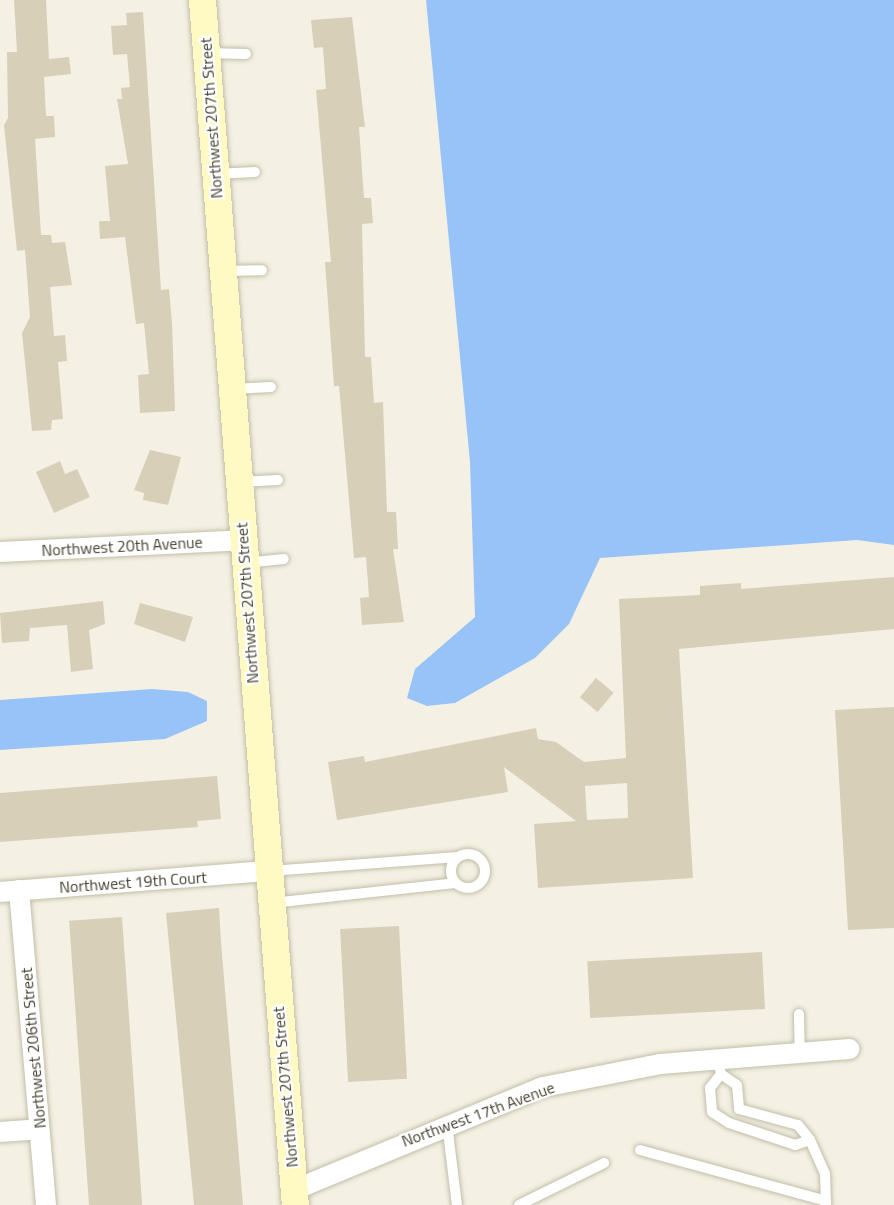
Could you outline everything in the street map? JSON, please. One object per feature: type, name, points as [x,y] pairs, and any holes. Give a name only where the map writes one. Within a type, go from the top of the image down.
[{"type":"street","name":"Northwest 207th Street","points":[[202,0],[266,871],[294,1198]]},
{"type":"street","name":"Northwest 20th Avenue","points":[[0,552],[244,551]]},
{"type":"street","name":"Northwest 19th Court","points":[[10,891],[266,871]]},
{"type":"street","name":"Northwest 206th Street","points":[[10,891],[46,1205]]},
{"type":"street","name":"Northwest 17th Avenue","points":[[294,1198],[447,1124],[543,1087],[660,1064],[719,1067],[800,1053],[849,1049]]},
{"type":"street","points":[[0,1132],[39,1129]]},
{"type":"lane","points":[[206,53],[246,54]]},
{"type":"lane","points":[[215,174],[255,172]]},
{"type":"lane","points":[[223,271],[262,270]]},
{"type":"lane","points":[[232,389],[271,387]]},
{"type":"lane","points":[[239,482],[278,480]]},
{"type":"lane","points":[[244,551],[284,559]]},
{"type":"lane","points":[[266,871],[474,855],[485,873],[470,889],[455,883],[269,903]]},
{"type":"lane","points":[[455,883],[450,872],[458,857]]},
{"type":"lane","points":[[799,1014],[800,1053]]},
{"type":"lane","points":[[729,1124],[739,1109],[737,1085],[719,1067],[710,1088],[712,1112],[729,1124],[795,1145],[810,1140]]},
{"type":"lane","points":[[640,1150],[826,1203],[825,1174],[810,1140],[798,1125],[739,1109]]},
{"type":"lane","points":[[447,1124],[457,1205]]},
{"type":"lane","points":[[519,1205],[604,1163]]},
{"type":"water","points":[[426,0],[894,0],[894,545],[857,540],[600,558],[569,624],[535,658],[455,703],[427,706],[407,698],[415,669],[475,617],[470,462]]},
{"type":"water","points":[[152,689],[188,692],[207,701],[207,721],[165,739],[0,750],[0,700]]},
{"type":"building","points":[[14,0],[46,0],[49,59],[69,57],[71,74],[44,77],[46,116],[54,116],[55,137],[35,139],[41,235],[51,235],[52,243],[65,242],[72,285],[50,287],[54,336],[65,335],[67,361],[58,362],[63,419],[52,420],[51,430],[32,431],[22,333],[30,317],[25,250],[17,251],[4,125],[8,118],[7,52],[17,52]]},
{"type":"building","points":[[143,12],[161,290],[169,289],[175,411],[140,413],[138,375],[149,374],[144,323],[136,324],[125,237],[100,239],[99,221],[110,221],[105,166],[128,164],[117,99],[122,99],[121,88],[130,87],[127,54],[113,55],[111,26],[127,25],[126,13]]},
{"type":"building","points":[[352,17],[365,127],[359,127],[364,198],[371,198],[373,223],[362,224],[365,357],[371,357],[374,403],[383,402],[387,512],[396,512],[398,549],[393,549],[404,622],[362,625],[360,598],[369,597],[366,557],[354,558],[339,386],[334,386],[325,262],[331,262],[316,90],[326,89],[323,47],[314,48],[311,20]]},
{"type":"building","points":[[150,450],[181,457],[168,505],[143,500],[144,493],[134,490]]},
{"type":"building","points":[[60,461],[65,474],[77,469],[90,497],[54,513],[36,472]]},
{"type":"building","points":[[894,577],[894,629],[679,649],[693,878],[538,888],[534,824],[576,821],[504,767],[508,792],[337,820],[328,762],[364,756],[365,762],[536,728],[538,739],[556,742],[584,762],[626,758],[619,599],[700,595],[700,586],[741,583],[741,589]],"holes":[[[627,783],[628,818],[587,820],[585,786]]]},
{"type":"building","points":[[103,601],[105,624],[89,630],[93,669],[71,672],[67,625],[30,628],[29,641],[2,643],[0,613]]},
{"type":"building","points":[[140,603],[193,617],[185,642],[134,624]]},
{"type":"building","points":[[596,678],[614,693],[598,712],[580,697]]},
{"type":"building","points":[[894,707],[894,928],[848,930],[835,710]]},
{"type":"building","points":[[217,776],[221,819],[197,821],[198,827],[0,842],[0,793]]},
{"type":"building","points":[[219,908],[243,1205],[194,1205],[166,913]]},
{"type":"building","points":[[122,917],[142,1205],[89,1205],[69,921]]},
{"type":"building","points":[[399,926],[407,1079],[348,1082],[340,929]]},
{"type":"building","points":[[762,952],[765,1009],[590,1018],[587,961]]}]
